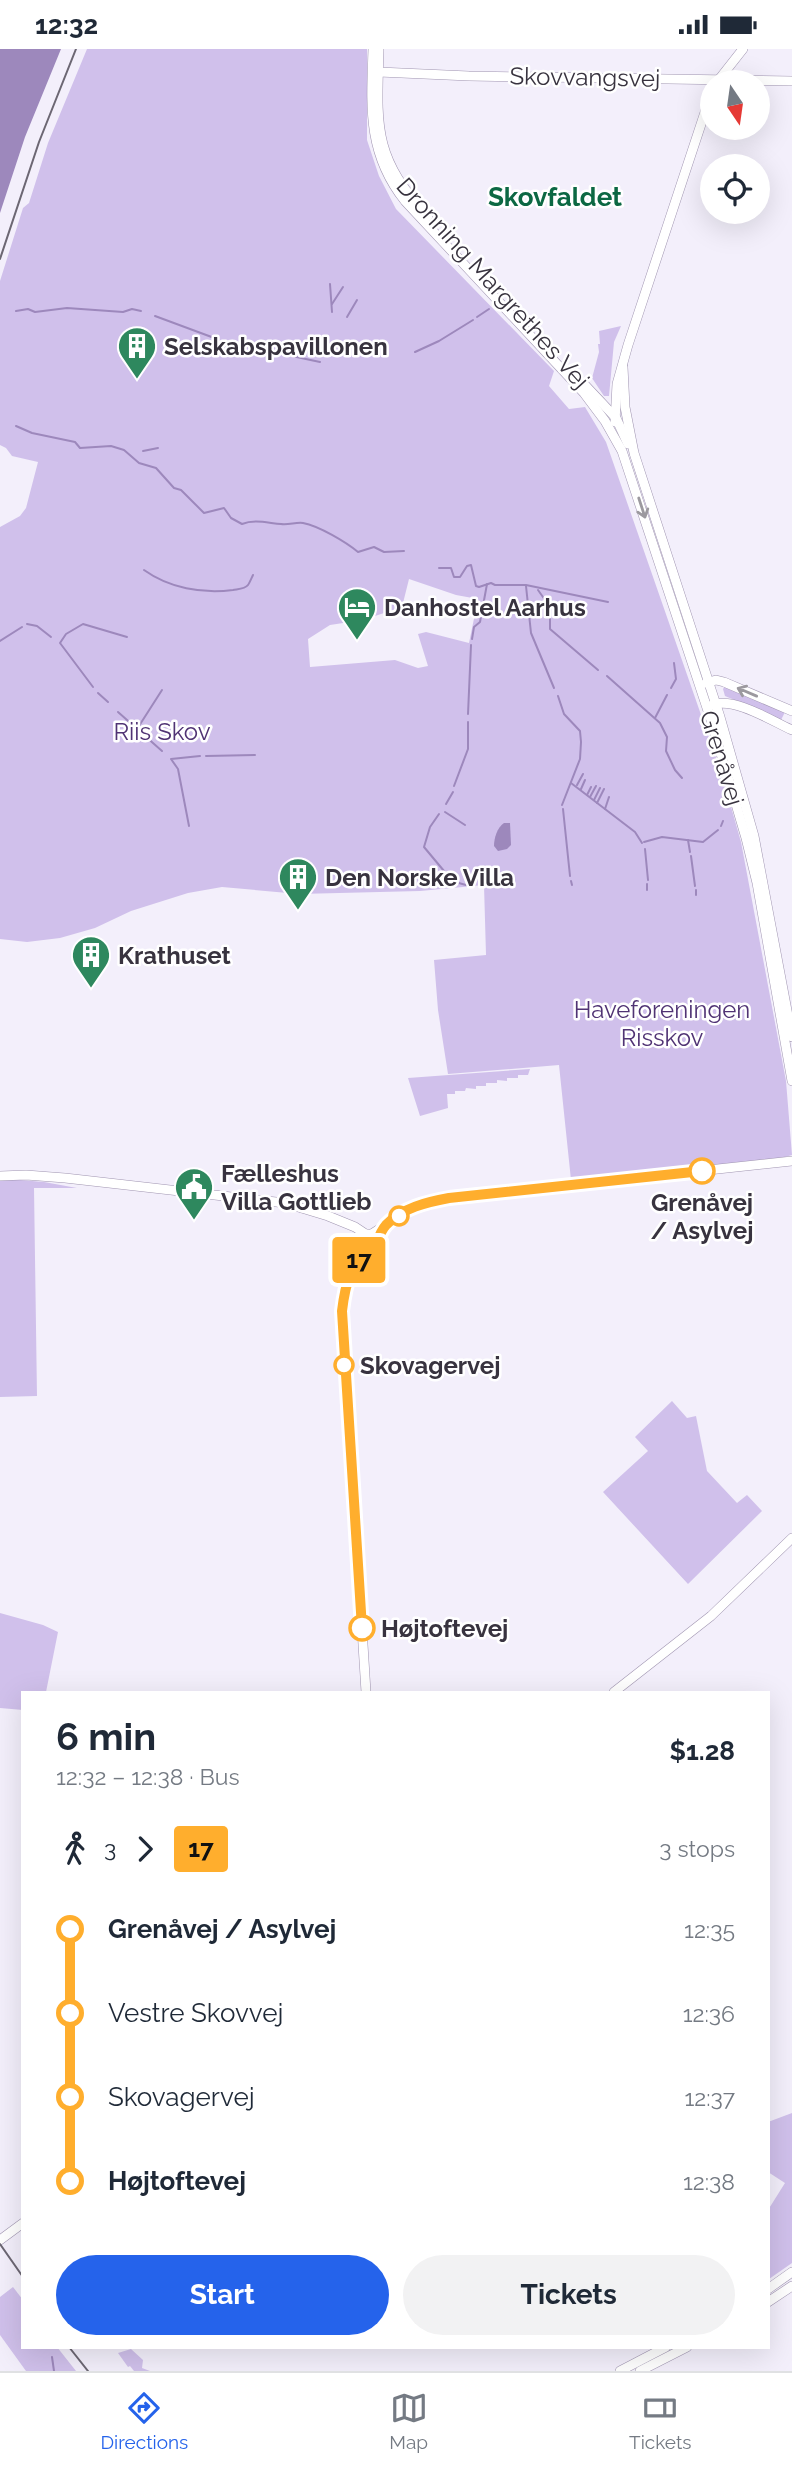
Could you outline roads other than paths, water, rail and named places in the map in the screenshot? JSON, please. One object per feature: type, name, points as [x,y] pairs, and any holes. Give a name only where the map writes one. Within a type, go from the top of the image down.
[{"type":"street","name":"Dronning Margrethes Vej","points":[[373,49],[373,127],[381,161],[392,183],[405,201],[584,393],[619,444]]},
{"type":"street","name":"Dronning Margrethes Vej","points":[[379,49],[381,137],[387,158],[403,188],[615,418],[638,465]]},
{"type":"street","points":[[727,70],[743,49]]},
{"type":"street","name":"Skovvangsvej","points":[[379,72],[700,81]]},
{"type":"street","name":"Skovvangsvej","points":[[770,81],[792,81]]},
{"type":"street","points":[[619,444],[615,418],[618,384],[628,345],[700,127]]},
{"type":"street","points":[[623,367],[625,407],[638,465]]},
{"type":"street","points":[[606,409],[616,405]]},
{"type":"street","name":"Grenåvej","points":[[619,444],[705,684],[761,870],[792,1037]]},
{"type":"street","name":"Grenåvej","points":[[638,465],[705,684]]},
{"type":"street","points":[[705,684],[724,682],[792,711]]},
{"type":"street","points":[[712,705],[736,704],[792,730]]},
{"type":"street","name":"Grenåvej","points":[[712,705],[754,872],[792,1081]]},
{"type":"street","points":[[366,1691],[342,1326],[343,1298],[354,1266],[367,1241],[416,1206],[449,1198],[792,1161]]},
{"type":"street","points":[[0,1176],[65,1178],[275,1201],[313,1210],[348,1225],[367,1241]]},
{"type":"street","points":[[615,1691],[711,1616],[792,1538]]},
{"type":"street","points":[[0,2240],[21,2224]]},
{"type":"street","points":[[770,2288],[792,2272]]},
{"type":"street","points":[[770,2301],[792,2286]]},
{"type":"street","points":[[620,2371],[662,2349]]},
{"type":"street","points":[[640,2371],[683,2349]]},
{"type":"waterway","points":[[330,284],[332,312]]},
{"type":"waterway","points":[[332,304],[343,287]]},
{"type":"waterway","points":[[347,317],[357,300]]},
{"type":"waterway","points":[[16,311],[28,309],[35,312],[67,308],[141,311]]},
{"type":"waterway","points":[[477,317],[489,309]]},
{"type":"waterway","points":[[155,316],[217,339]]},
{"type":"waterway","points":[[415,352],[473,320]]},
{"type":"waterway","points":[[231,343],[320,362]]},
{"type":"waterway","points":[[16,426],[32,433],[75,442],[80,448],[111,446],[124,450],[139,463],[156,468],[174,488],[181,490],[204,513],[224,508],[231,518],[242,524],[303,523],[317,527],[358,552],[374,547],[384,552],[404,551]]},
{"type":"waterway","points":[[143,451],[158,448]]},
{"type":"waterway","points":[[439,568],[451,568],[454,577],[460,577],[467,566],[471,565],[476,586],[479,587],[491,583],[526,585],[608,602]]},
{"type":"waterway","points":[[144,570],[175,585],[210,591],[243,588],[248,585],[253,575]]},
{"type":"waterway","points":[[472,639],[474,627],[480,622],[487,584]]},
{"type":"waterway","points":[[526,586],[531,633],[554,688]]},
{"type":"waterway","points":[[538,590],[550,607],[550,629],[598,670]]},
{"type":"waterway","points":[[27,624],[37,626],[51,637]]},
{"type":"waterway","points":[[93,687],[60,643],[66,634],[83,624],[127,637]]},
{"type":"waterway","points":[[0,641],[22,627]]},
{"type":"waterway","points":[[468,714],[471,645]]},
{"type":"waterway","points":[[671,688],[676,679],[674,663]]},
{"type":"waterway","points":[[607,676],[660,723],[667,737],[666,751],[682,778]]},
{"type":"waterway","points":[[130,740],[162,690]]},
{"type":"waterway","points":[[98,693],[108,702]]},
{"type":"waterway","points":[[655,718],[667,695]]},
{"type":"waterway","points":[[558,696],[564,714],[580,731],[581,742],[580,759],[562,805]]},
{"type":"waterway","points":[[118,712],[162,751]]},
{"type":"waterway","points":[[454,786],[468,749],[468,722]]},
{"type":"waterway","points":[[206,756],[255,755]]},
{"type":"waterway","points":[[189,826],[178,769],[171,759],[200,756]]},
{"type":"waterway","points":[[577,785],[583,774]]},
{"type":"waterway","points":[[581,789],[585,780]]},
{"type":"waterway","points":[[571,783],[635,832],[642,843]]},
{"type":"waterway","points":[[590,797],[596,786]]},
{"type":"waterway","points":[[587,795],[591,787]]},
{"type":"waterway","points":[[594,800],[600,788]]},
{"type":"waterway","points":[[597,803],[604,789]]},
{"type":"waterway","points":[[446,804],[453,792]]},
{"type":"waterway","points":[[605,809],[609,797]]},
{"type":"waterway","points":[[563,809],[570,876]]},
{"type":"waterway","points":[[445,812],[465,825]]},
{"type":"waterway","points":[[439,814],[430,827],[424,847],[444,871]]},
{"type":"waterway","points":[[721,826],[723,821]]},
{"type":"waterway","points":[[644,842],[662,837],[703,842],[718,830]]},
{"type":"waterway","points":[[688,840],[690,852]]},
{"type":"waterway","points":[[645,849],[648,880]]},
{"type":"waterway","points":[[691,856],[695,886]]},
{"type":"waterway","points":[[448,876],[455,882],[466,885]]},
{"type":"waterway","points":[[571,881],[572,885]]},
{"type":"waterway","points":[[647,884],[647,890]]},
{"type":"waterway","points":[[696,890],[696,895]]},
{"type":"waterway","points":[[52,2357],[54,2371]]},
{"type":"tram line","points":[[0,259],[39,142],[76,49]]},
{"type":"tram line","points":[[0,2244],[21,2274]]},
{"type":"tram line","points":[[71,2349],[88,2371]]},
{"type":"place","name":"Selskabspavillonen","points":[[137,380]]},
{"type":"place","name":"Danhostel Aarhus","points":[[357,641]]},
{"type":"place","name":"Den Norske Villa","points":[[298,911]]},
{"type":"place","name":"Krathuset","points":[[91,989]]},
{"type":"place","name":"Grenåvej / Asylvej","points":[[702,1171]]},
{"type":"place","name":"Fælleshus Villa Gottlieb","points":[[194,1221]]},
{"type":"place","name":"Skovagervej","points":[[344,1365]]},
{"type":"place","name":"Højtoftevej","points":[[362,1628]]},
{"type":"district","name":"Skovfaldet","points":[[555,197]]},
{"type":"park label","name":"Riis Skov","points":[[162,731]]},
{"type":"park label","name":"Haveforeningen Risskov","points":[[662,1023]]}]
